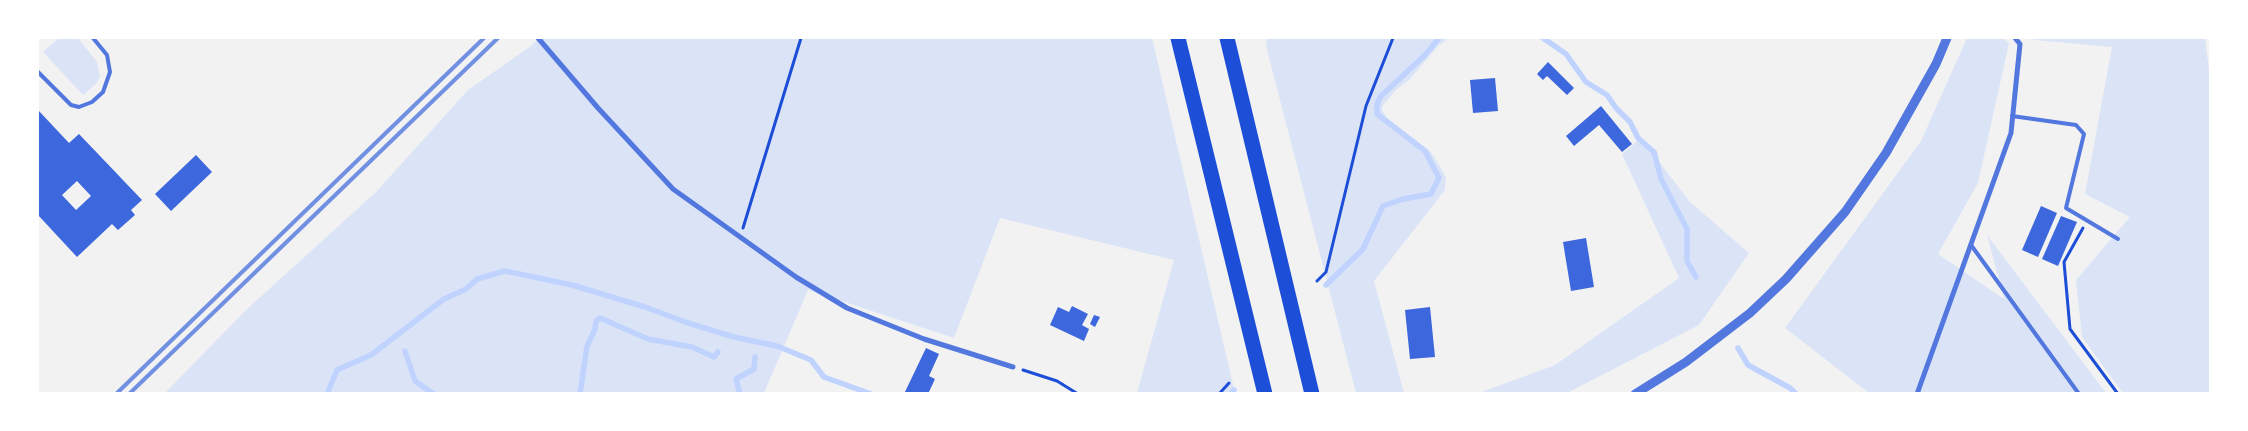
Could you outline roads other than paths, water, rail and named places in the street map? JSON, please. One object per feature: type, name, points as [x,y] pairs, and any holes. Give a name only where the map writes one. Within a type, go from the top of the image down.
[{"type":"highway","points":[[1178,38],[1265,394]]},
{"type":"highway","points":[[1227,38],[1312,394]]},
{"type":"street","points":[[539,38],[598,108],[673,189],[796,277],[846,308],[924,339],[1013,367]]},
{"type":"street","points":[[1635,394],[1686,362],[1750,312],[1786,279],[1845,212],[1886,153],[1936,64],[1947,38]]},
{"type":"street","points":[[1917,394],[2012,133],[2012,116],[2020,44],[2015,38]]},
{"type":"lane","points":[[38,72],[71,106],[79,107],[92,102],[103,92],[110,72],[107,55],[93,38]]},
{"type":"lane","points":[[2012,116],[2076,125],[2084,134],[2066,208],[2118,239]]},
{"type":"lane","points":[[1971,244],[2079,394]]},
{"type":"waterway","points":[[1326,285],[1363,249],[1383,206],[1403,199],[1431,194],[1439,178],[1425,151],[1377,114],[1377,105],[1380,97],[1425,55],[1439,38]]},
{"type":"waterway","points":[[1543,38],[1566,54],[1586,82],[1607,95],[1616,108],[1630,122],[1638,138],[1654,152],[1661,179],[1687,229],[1687,261],[1696,277]]},
{"type":"waterway","points":[[327,394],[337,370],[371,355],[444,299],[466,289],[477,279],[505,271],[572,285],[734,337],[777,346],[811,360],[824,377],[871,394]]},
{"type":"waterway","points":[[580,394],[587,346],[595,329],[596,321],[600,318],[648,339],[692,347],[714,357],[718,352]]},
{"type":"waterway","points":[[1738,348],[1748,365],[1790,388],[1796,394]]},
{"type":"waterway","points":[[405,351],[415,381],[434,394]]},
{"type":"waterway","points":[[740,394],[736,379],[754,369],[755,357]]},
{"type":"waterway","points":[[1231,394],[1234,390]]},
{"type":"railway","points":[[116,394],[484,38]]},
{"type":"railway","points":[[129,394],[498,38]]}]
